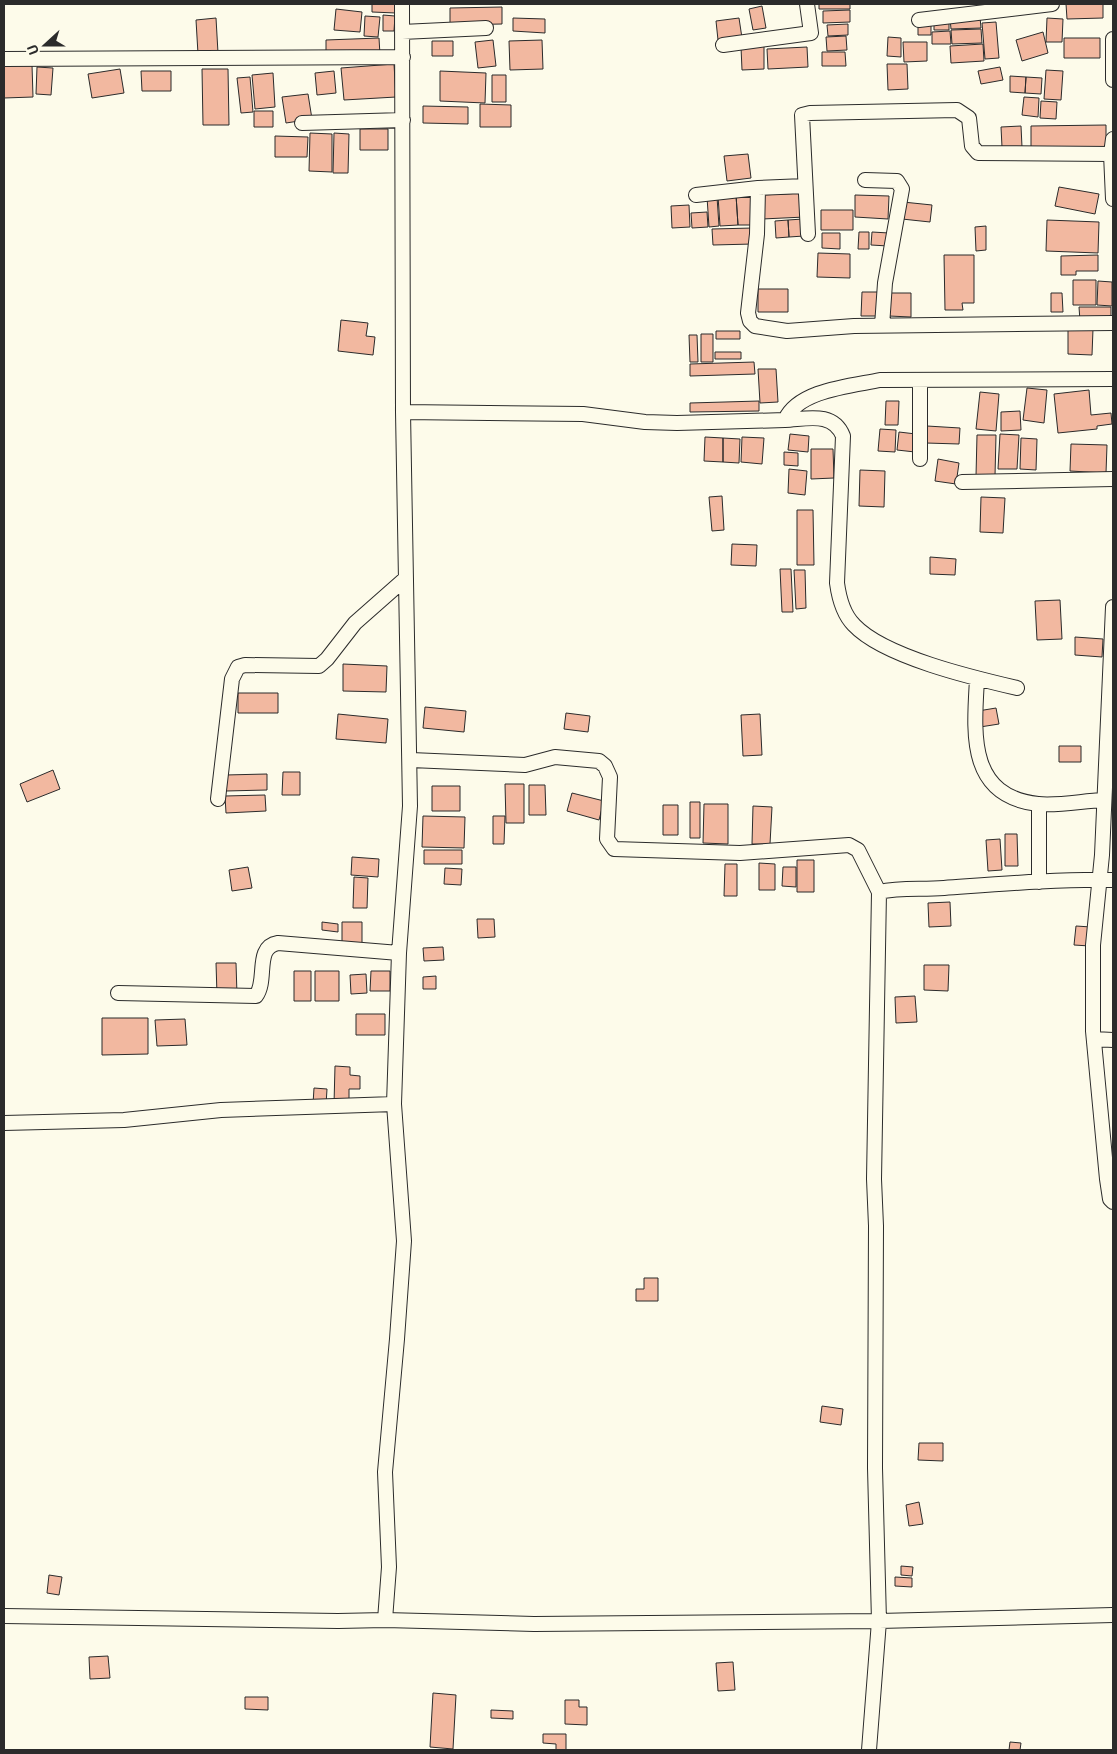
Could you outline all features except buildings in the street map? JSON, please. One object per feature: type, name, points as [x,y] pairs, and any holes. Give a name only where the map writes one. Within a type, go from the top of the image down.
[{"type":"street","points":[[385,1620],[389,1567],[385,1472],[404,1241],[394,1104],[399,953],[410,806],[403,412],[402,4]]},
{"type":"street","points":[[723,45],[811,34],[807,4]]},
{"type":"street","points":[[918,20],[1052,4]]},
{"type":"street","points":[[402,32],[486,28]]},
{"type":"street","points":[[1113,39],[1113,80]]},
{"type":"street","points":[[4,59],[403,57]]},
{"type":"street","points":[[808,234],[802,115],[810,113],[957,110],[969,118],[972,146],[978,154],[1111,154]]},
{"type":"street","points":[[302,123],[403,120]]},
{"type":"street","points":[[1113,139],[1111,154],[1113,200]]},
{"type":"street","points":[[865,180],[897,181],[902,189],[885,283],[882,326]]},
{"type":"street","points":[[696,195],[758,188],[805,186]]},
{"type":"street","points":[[758,188],[757,234],[749,298],[750,321],[755,326],[775,331],[882,326],[1113,323]]},
{"type":"street","points":[[785,420],[789,411],[797,403],[832,390],[892,379],[1113,379]]},
{"type":"street","points":[[920,380],[920,459]]},
{"type":"street","points":[[403,412],[583,414],[645,422],[677,423],[828,418],[839,426],[843,436],[837,583],[840,602],[852,624],[870,640],[897,652],[977,679],[1018,688]]},
{"type":"street","points":[[962,482],[1113,479]]},
{"type":"street","points":[[218,799],[232,679],[238,667],[245,665],[319,666],[328,660],[355,622],[406,578]]},
{"type":"street","points":[[1113,607],[1102,855],[1093,945],[1094,1039],[1107,1179],[1110,1199],[1113,1202]]},
{"type":"street","points":[[977,679],[976,748],[988,779],[1001,793],[1038,804],[1103,800]]},
{"type":"street","points":[[410,760],[525,765],[555,757],[599,761],[605,766],[610,778],[607,839],[614,849],[740,853],[849,845],[858,850],[879,892],[874,1180],[876,1226],[875,1468],[879,1622],[869,1750]]},
{"type":"street","points":[[1038,804],[1040,882]]},
{"type":"street","points":[[879,892],[896,888],[928,889],[1040,882],[1113,880]]},
{"type":"street","points":[[118,993],[256,996],[262,989],[265,950],[271,944],[278,943],[399,953]]},
{"type":"street","points":[[1094,1039],[1113,1040]]},
{"type":"street","points":[[4,1123],[98,1121],[221,1110],[394,1104]]},
{"type":"street","points":[[4,1616],[385,1620],[534,1624],[879,1622],[1113,1615]]}]
